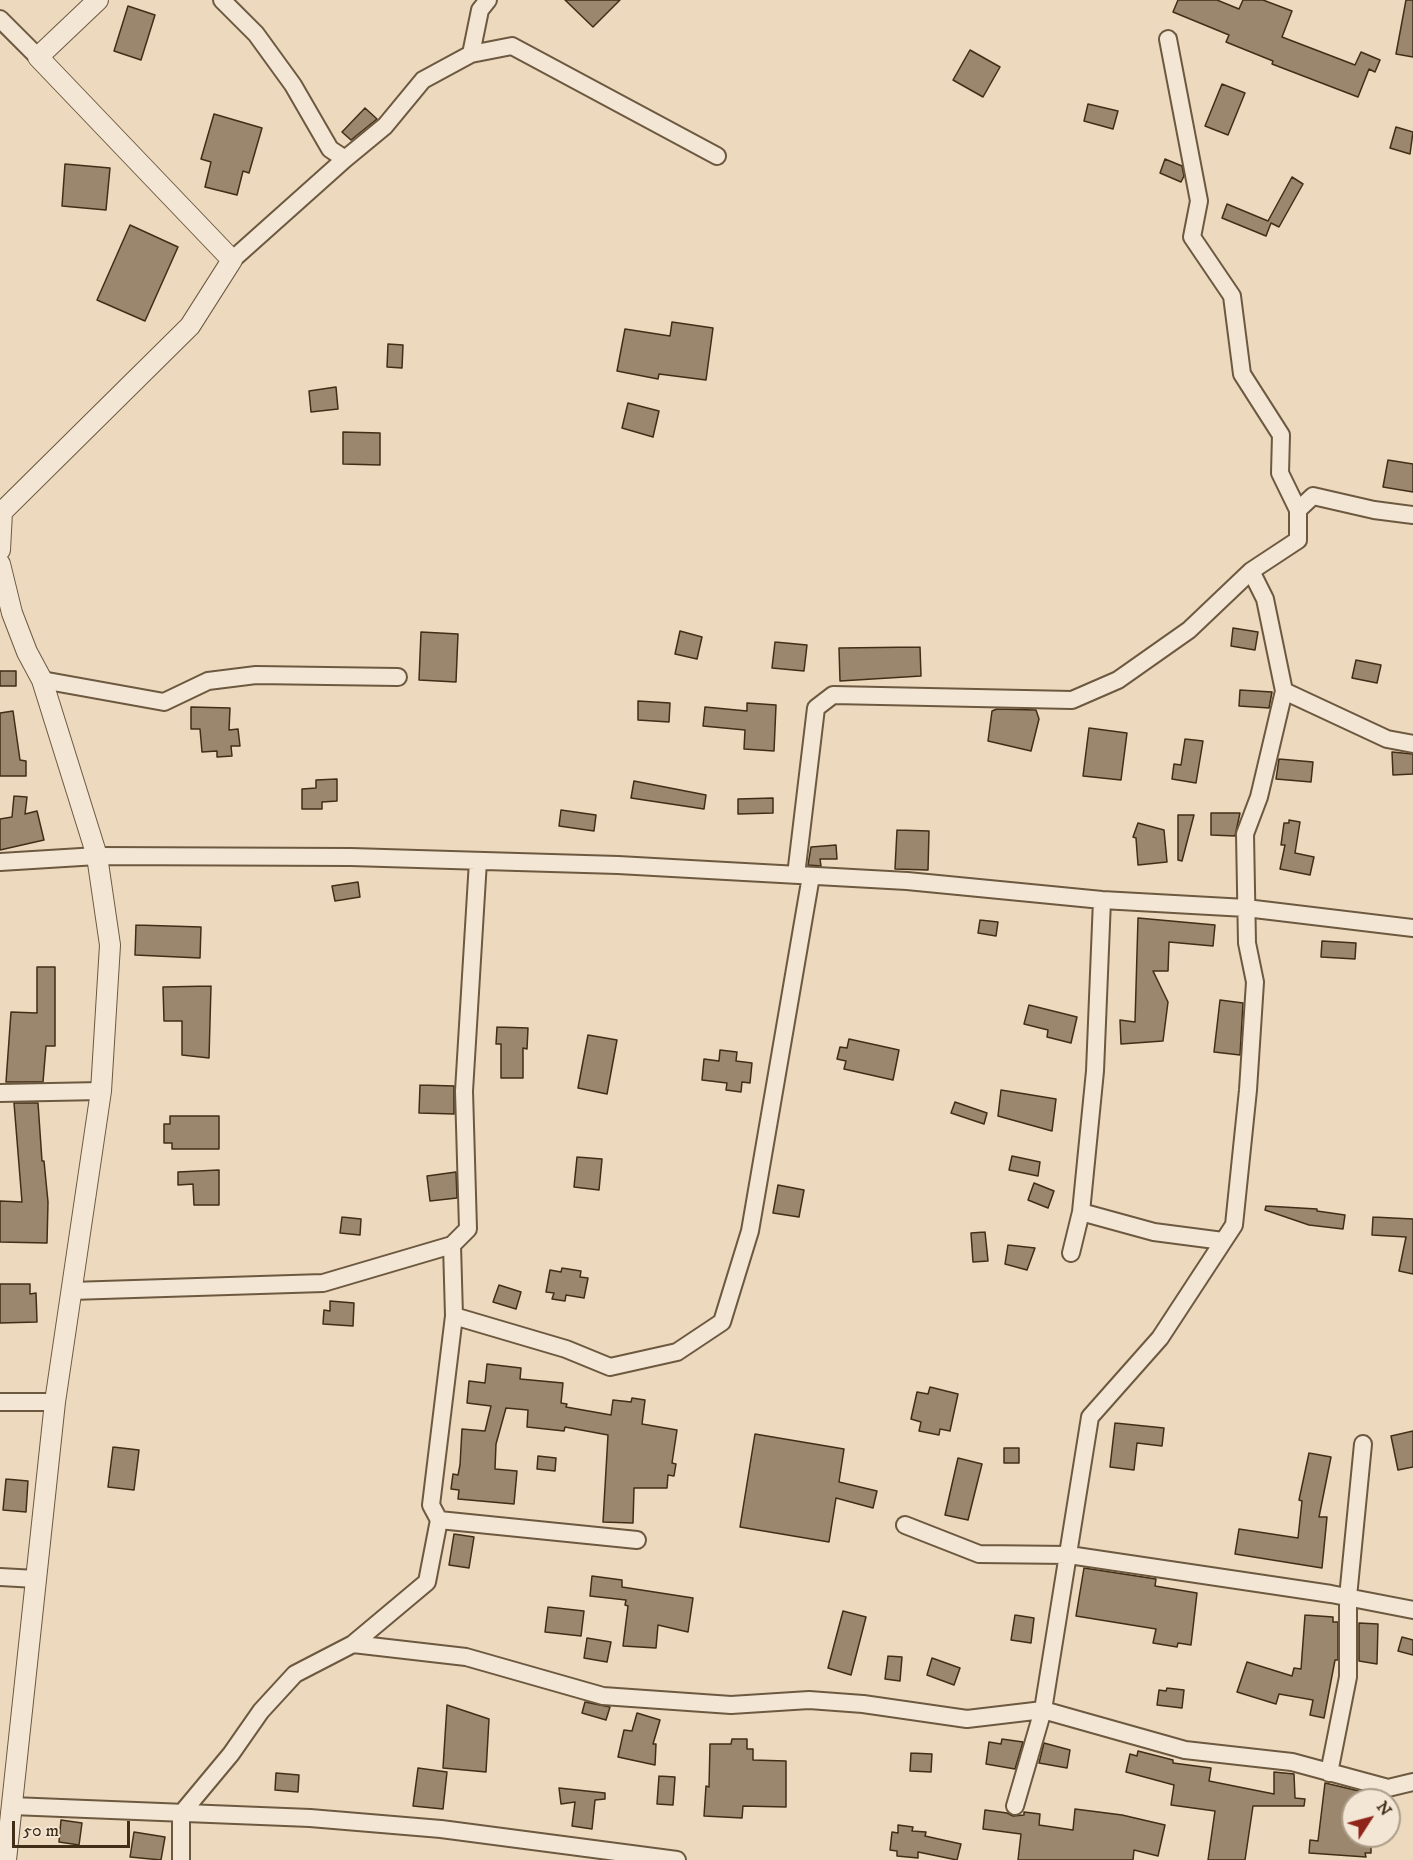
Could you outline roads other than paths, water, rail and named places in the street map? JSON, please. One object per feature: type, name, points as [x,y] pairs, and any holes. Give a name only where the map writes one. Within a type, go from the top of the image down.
[{"type":"street","points":[[38,57],[98,0]]},
{"type":"street","points":[[222,0],[256,34],[293,85],[330,149],[345,159]]},
{"type":"street","points":[[471,54],[480,10],[488,0]]},
{"type":"street","points":[[0,19],[232,260]]},
{"type":"street","points":[[454,1316],[566,1349],[610,1367],[677,1352],[722,1322],[750,1231],[803,875],[816,708],[832,695],[1072,700],[1118,680],[1190,630],[1251,571],[1298,540],[1298,510],[1280,473],[1281,435],[1242,374],[1232,296],[1192,237],[1199,201],[1168,39]]},
{"type":"street","points":[[0,550],[2,512],[190,327],[232,260],[385,126],[423,80],[471,54],[512,46],[717,156]]},
{"type":"street","points":[[1298,510],[1313,496],[1374,510],[1413,515]]},
{"type":"street","points":[[0,564],[6,617],[42,680],[97,856],[110,945],[101,1091],[55,1402],[6,1860]]},
{"type":"street","points":[[1015,1806],[1042,1710],[1090,1417],[1160,1338],[1234,1224],[1255,982],[1247,943],[1245,834],[1259,798],[1284,691],[1265,599],[1251,571]]},
{"type":"street","points":[[42,680],[164,702],[208,681],[256,675],[398,677]]},
{"type":"street","points":[[1284,691],[1387,739],[1413,744]]},
{"type":"street","points":[[0,862],[97,856],[618,865],[908,882],[1102,900],[1246,908],[1413,928]]},
{"type":"street","points":[[71,1291],[323,1283],[452,1245],[468,1229],[464,1091],[478,861]]},
{"type":"street","points":[[1071,1253],[1081,1212],[1095,1071],[1102,900]]},
{"type":"street","points":[[0,1093],[101,1091]]},
{"type":"street","points":[[1081,1212],[1154,1232],[1223,1241]]},
{"type":"street","points":[[181,1860],[181,1814],[231,1754],[261,1711],[295,1674],[353,1644],[427,1582],[439,1520],[431,1505],[454,1316],[452,1245]]},
{"type":"street","points":[[0,1402],[55,1402]]},
{"type":"street","points":[[1329,1773],[1348,1677],[1348,1597],[1363,1444]]},
{"type":"street","points":[[439,1520],[638,1540]]},
{"type":"street","points":[[905,1525],[979,1554],[1069,1555],[1348,1597],[1413,1610]]},
{"type":"street","points":[[0,1576],[36,1579]]},
{"type":"street","points":[[353,1644],[466,1657],[603,1696],[732,1705],[809,1700],[863,1704],[967,1719],[1042,1710],[1185,1750],[1292,1762],[1388,1788],[1413,1782]]},
{"type":"street","points":[[12,1806],[310,1818],[441,1829],[677,1860]]}]
